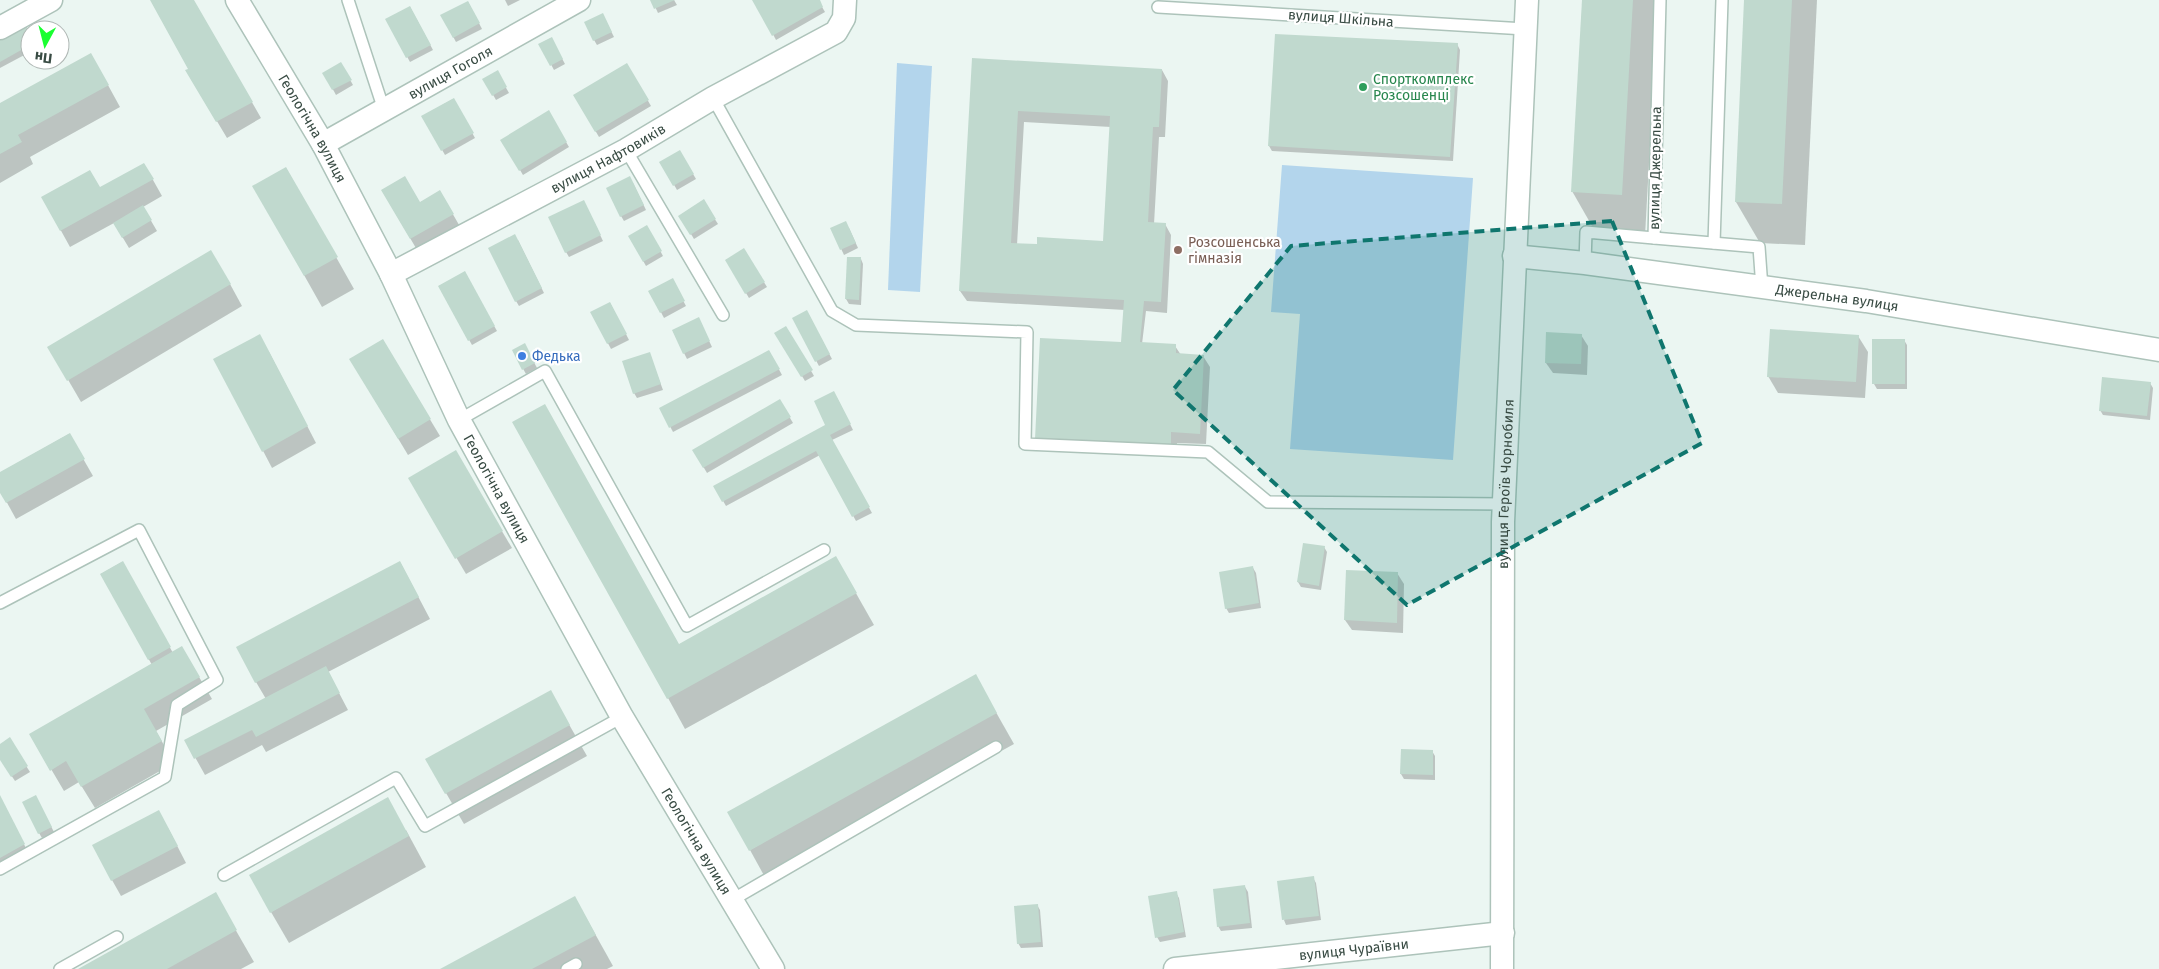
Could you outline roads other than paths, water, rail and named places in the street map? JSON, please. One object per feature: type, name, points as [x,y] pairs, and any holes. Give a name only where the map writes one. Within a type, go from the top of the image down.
[{"type":"street","points":[[0,28],[51,0]]},
{"type":"street","name":"Геологічна вулиця","points":[[237,0],[323,144],[391,274],[459,420],[622,717],[773,969]]},
{"type":"street","name":"вулиця Гоголя","points":[[323,144],[579,0]]},
{"type":"street","name":"вулиця Нафтовиків","points":[[391,274],[626,150],[713,98],[823,40],[836,32],[842,23],[845,0]]},
{"type":"street","name":"вулиця Героїв Чорнобиля","points":[[1502,969],[1504,504],[1524,29],[1527,0]]},
{"type":"street","name":"Джерельна вулиця","points":[[1514,256],[1586,263],[1866,301],[2159,350]]},
{"type":"street","name":"вулиця Чураївни","points":[[1175,969],[1503,933]]},
{"type":"lane","points":[[348,0],[384,110]]},
{"type":"lane","name":"вулиця Джерельна","points":[[1586,263],[1586,232],[1654,238],[1660,0]]},
{"type":"lane","points":[[1714,243],[1722,0]]},
{"type":"lane","name":"вулиця Шкільна","points":[[1158,7],[1524,29]]},
{"type":"lane","points":[[713,98],[832,311],[856,325],[1027,332],[1025,444],[1208,452],[1268,502],[1504,504]]},
{"type":"lane","points":[[626,150],[723,315]]},
{"type":"lane","points":[[1654,238],[1759,247],[1762,288]]},
{"type":"lane","points":[[459,420],[546,371],[687,626],[824,550]]},
{"type":"lane","points":[[0,603],[139,530],[217,680],[177,705],[164,777],[0,869]]},
{"type":"lane","points":[[224,875],[396,778],[425,826],[622,717]]},
{"type":"lane","points":[[732,900],[996,747]]},
{"type":"lane","points":[[60,969],[117,937]]},
{"type":"place","name":"Спорткомплекс Розсошенці","points":[[1363,87]]},
{"type":"place","name":"Розсошенська гімназія","points":[[1178,250]]},
{"type":"place","name":"Федька","points":[[522,356]]}]
